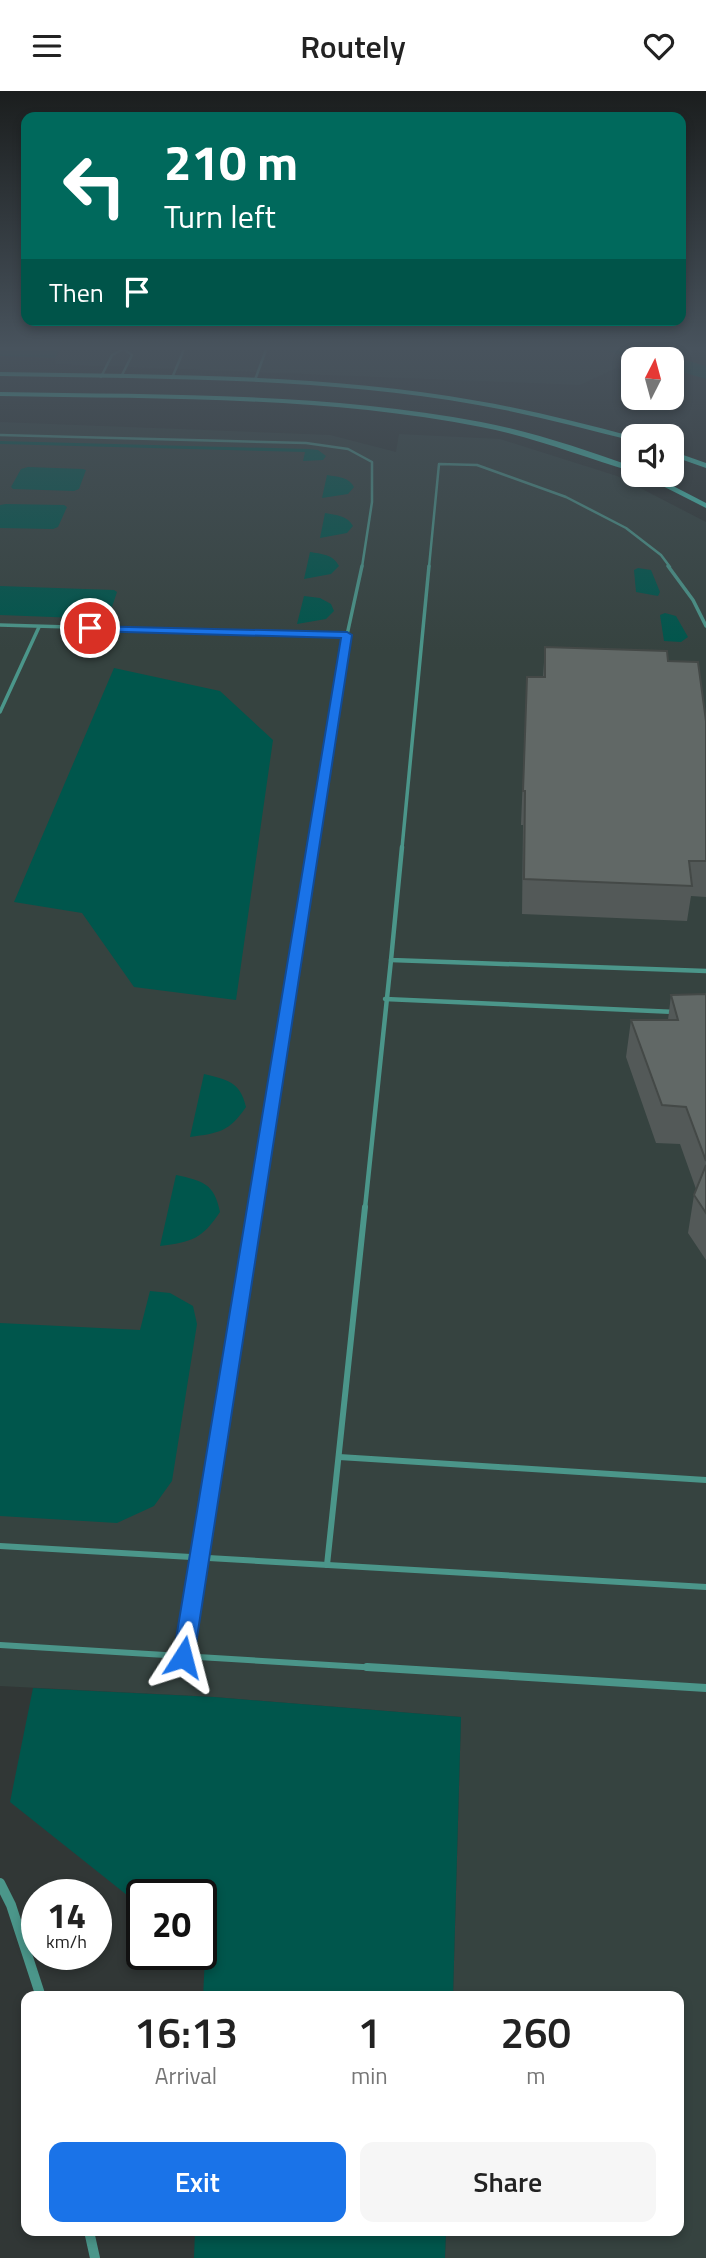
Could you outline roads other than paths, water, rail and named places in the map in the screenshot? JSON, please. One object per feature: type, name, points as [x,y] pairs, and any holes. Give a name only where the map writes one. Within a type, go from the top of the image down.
[{"type":"main road","points":[[565,448],[621,465]]},
{"type":"main road","points":[[684,458],[706,466]]},
{"type":"main road","points":[[669,487],[706,506]]},
{"type":"street","points":[[0,1883],[11,1905],[39,1991]]},
{"type":"street","points":[[90,2236],[95,2258]]},
{"type":"lane","points":[[183,1657],[370,506],[372,462],[363,455],[342,448]]},
{"type":"lane","points":[[327,1565],[391,960],[439,464],[477,465],[566,496],[626,529],[661,555],[693,600],[706,626]]},
{"type":"lane","points":[[0,625],[347,635]]},
{"type":"lane","points":[[0,712],[39,627]]},
{"type":"lane","points":[[391,960],[706,971]]},
{"type":"lane","points":[[385,999],[679,1012]]},
{"type":"lane","points":[[339,1457],[706,1480]]},
{"type":"lane","points":[[0,1546],[706,1587]]},
{"type":"lane","points":[[0,1644],[706,1688]]}]
